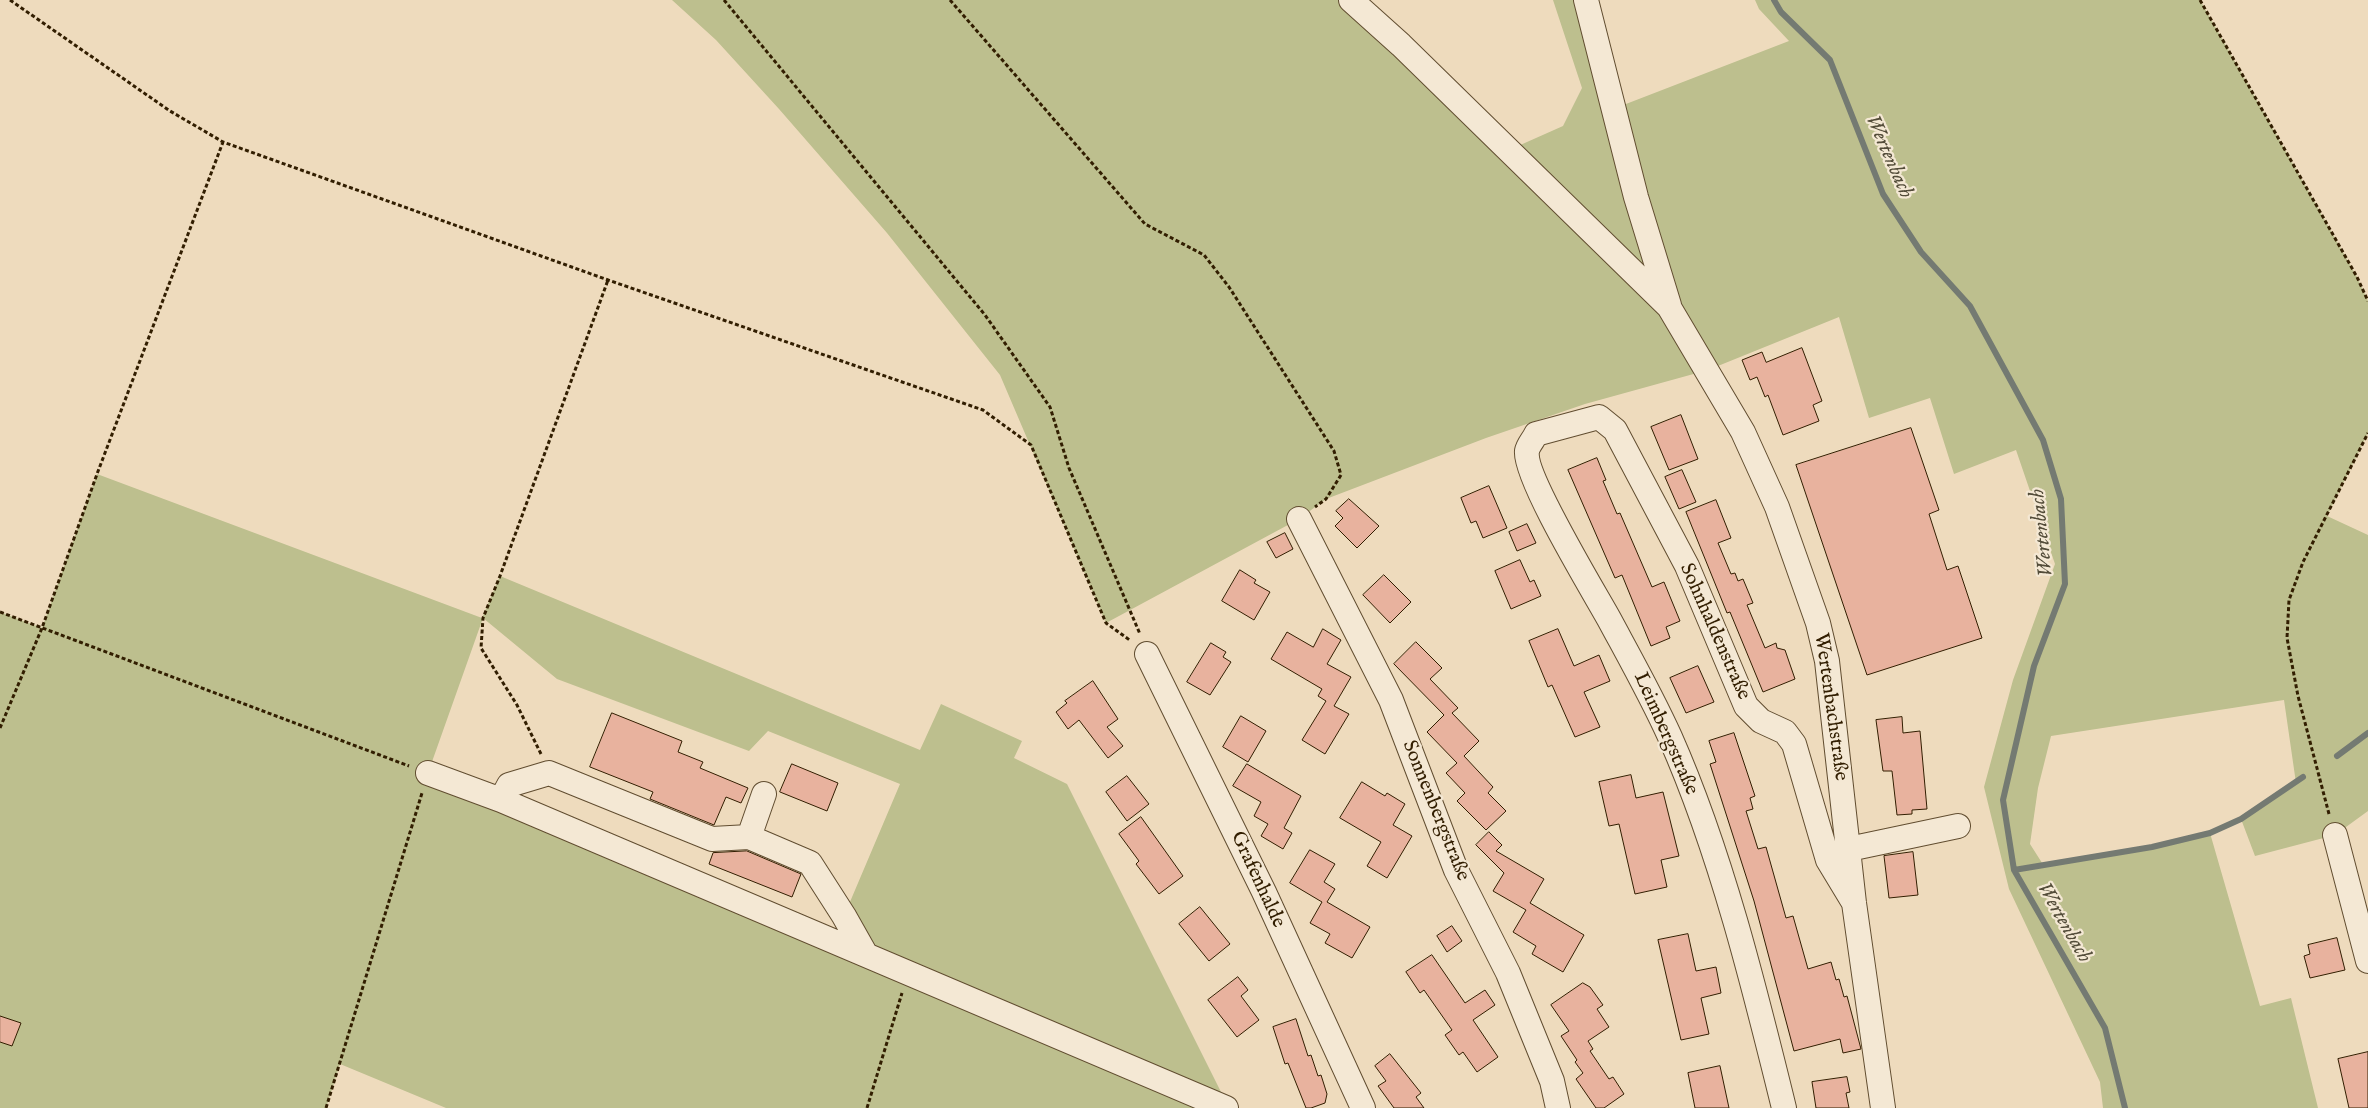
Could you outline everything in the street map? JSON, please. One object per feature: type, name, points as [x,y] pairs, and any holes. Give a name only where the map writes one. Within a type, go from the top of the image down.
[{"type":"street","points":[[1351,0],[1401,45],[1669,307]]},
{"type":"street","points":[[1586,0],[1636,197],[1669,307]]},
{"type":"street","name":"Wertenbachstraße","points":[[1669,307],[1743,432],[1777,507],[1805,584],[1827,661],[1854,902],[1883,1108]]},
{"type":"street","name":"Sohnhaldenstraße","points":[[1592,418],[1599,417],[1615,430],[1687,566],[1746,706],[1761,721],[1785,732],[1794,744],[1828,860],[1854,902]]},
{"type":"street","name":"Leimbergstraße","points":[[1592,418],[1536,434],[1527,450],[1529,465],[1550,513],[1633,662],[1670,737],[1706,830],[1742,946],[1784,1108]]},
{"type":"street","name":"Sonnenbergstraße","points":[[1299,519],[1391,700],[1456,870],[1508,973],[1523,1009],[1552,1081],[1558,1108]]},
{"type":"street","name":"Grafenhalde","points":[[1148,654],[1264,892],[1363,1108]]},
{"type":"street","points":[[428,773],[502,800],[1226,1108]]},
{"type":"street","points":[[502,800],[509,785],[549,773],[712,839],[749,837],[810,863],[866,955]]},
{"type":"street","points":[[749,837],[764,794]]},
{"type":"street","points":[[1849,849],[1958,826]]},
{"type":"street","points":[[2335,835],[2368,961]]},
{"type":"path","points":[[10,0],[170,111],[223,142],[608,280],[983,410],[1031,445],[1106,622],[1148,654]]},
{"type":"path","points":[[724,0],[985,315],[1050,407],[1069,468],[1131,609],[1148,654]]},
{"type":"path","points":[[950,0],[1145,224],[1204,255],[1229,286],[1334,451],[1341,475],[1326,499],[1299,519]]},
{"type":"path","points":[[2200,0],[2357,277],[2368,301]]},
{"type":"path","points":[[0,728],[42,628],[97,474],[223,142]]},
{"type":"path","points":[[549,773],[518,705],[481,648],[483,618],[608,280]]},
{"type":"path","points":[[2335,835],[2298,696],[2287,638],[2289,600],[2303,562],[2368,433]]},
{"type":"path","points":[[0,612],[428,773],[326,1108]]},
{"type":"path","points":[[867,1108],[908,973]]},
{"type":"green space","points":[[672,0],[1351,0],[1509,150],[1563,126],[1582,88],[1553,0],[1586,0],[1613,109],[1789,41],[1759,9],[1755,0],[2200,0],[2357,277],[2368,301],[2368,433],[2327,516],[2368,535],[2368,811],[2335,835],[2255,856],[2241,819],[2296,783],[2284,700],[2051,736],[2038,788],[2030,844],[2044,866],[2152,847],[2210,833],[2260,1006],[2291,998],[2318,1108],[2103,1108],[2100,1082],[2009,889],[1984,787],[2013,680],[2055,564],[2016,450],[1954,474],[1930,398],[1869,418],[1839,317],[1708,370],[1585,404],[1486,438],[1326,499],[1299,519],[1106,623],[1000,375],[887,233],[779,109],[716,40]]},
{"type":"green space","points":[[97,474],[482,618],[500,576],[920,750],[941,704],[1022,741],[1014,758],[1067,784],[1229,1108],[446,1108],[340,1064],[326,1108],[0,1108],[0,612],[42,628]],"holes":[[[483,618],[557,679],[749,751],[768,731],[900,784],[844,916],[865,955],[428,773]]]},
{"type":"building","points":[[1802,348],[1822,401],[1813,405],[1819,421],[1783,435],[1768,395],[1765,397],[1757,377],[1750,380],[1742,360],[1762,352],[1766,362]]},
{"type":"building","points":[[1681,415],[1698,459],[1669,470],[1651,427]]},
{"type":"building","points":[[1911,428],[1939,510],[1929,514],[1947,570],[1958,566],[1982,638],[1867,675],[1796,465]]},
{"type":"building","points":[[1597,458],[1606,480],[1603,481],[1617,514],[1620,513],[1652,587],[1664,582],[1680,621],[1666,627],[1670,638],[1651,646],[1622,575],[1615,578],[1568,470]]},
{"type":"building","points":[[1682,470],[1696,502],[1679,509],[1665,477]]},
{"type":"building","points":[[1489,486],[1507,528],[1483,538],[1476,521],[1471,523],[1461,498]]},
{"type":"building","points":[[1349,499],[1379,526],[1357,548],[1335,526],[1343,518],[1336,511]]},
{"type":"building","points":[[1716,500],[1731,538],[1718,543],[1731,574],[1735,573],[1738,581],[1743,579],[1753,603],[1747,605],[1765,648],[1776,643],[1777,648],[1785,650],[1795,679],[1763,692],[1730,612],[1727,613],[1686,512]]},
{"type":"building","points":[[1527,524],[1536,543],[1517,551],[1509,532]]},
{"type":"building","points":[[1285,533],[1293,549],[1276,558],[1267,542]]},
{"type":"building","points":[[1520,560],[1530,582],[1534,580],[1541,596],[1511,609],[1495,571]]},
{"type":"building","points":[[1240,570],[1256,580],[1254,583],[1270,592],[1254,620],[1222,601]]},
{"type":"building","points":[[1384,575],[1411,602],[1390,623],[1363,595]]},
{"type":"building","points":[[1323,629],[1341,640],[1327,664],[1351,677],[1334,706],[1349,714],[1325,754],[1302,740],[1326,701],[1318,696],[1322,689],[1271,659],[1287,632],[1313,647]]},
{"type":"building","points":[[1558,629],[1574,666],[1599,655],[1610,681],[1584,692],[1600,727],[1575,737],[1552,685],[1548,687],[1529,641]]},
{"type":"building","points":[[1416,642],[1442,668],[1430,679],[1458,708],[1452,713],[1479,741],[1464,756],[1493,787],[1488,793],[1506,811],[1486,830],[1457,801],[1465,793],[1446,773],[1457,763],[1427,732],[1444,715],[1394,664]]},
{"type":"building","points":[[1211,643],[1226,652],[1223,657],[1231,662],[1210,695],[1187,682]]},
{"type":"building","points":[[1698,666],[1714,702],[1686,713],[1670,678]]},
{"type":"building","points":[[1093,681],[1118,719],[1107,727],[1123,746],[1108,758],[1079,720],[1068,729],[1056,712],[1067,703],[1065,701]]},
{"type":"building","points":[[612,713],[682,741],[678,752],[703,762],[700,768],[748,788],[741,803],[726,797],[714,825],[650,799],[653,792],[590,767]]},
{"type":"building","points":[[1241,716],[1266,731],[1248,762],[1223,747]]},
{"type":"building","points":[[1902,717],[1903,733],[1920,731],[1927,809],[1912,810],[1912,814],[1897,815],[1892,771],[1883,771],[1876,720]]},
{"type":"building","points":[[1734,733],[1755,796],[1750,798],[1753,809],[1746,811],[1758,849],[1766,847],[1786,918],[1793,916],[1808,969],[1831,962],[1836,980],[1839,979],[1844,997],[1847,996],[1861,1049],[1843,1053],[1840,1039],[1794,1051],[1754,901],[1710,764],[1716,762],[1709,741]]},
{"type":"building","points":[[792,764],[838,783],[827,811],[780,792]]},
{"type":"building","points":[[1247,764],[1301,796],[1284,828],[1292,833],[1283,849],[1261,836],[1268,824],[1254,816],[1261,802],[1233,786]]},
{"type":"building","points":[[1631,775],[1636,798],[1663,792],[1679,856],[1661,860],[1667,887],[1635,894],[1619,824],[1609,826],[1599,782]]},
{"type":"building","points":[[1127,776],[1149,804],[1127,821],[1106,792]]},
{"type":"building","points":[[1362,782],[1385,796],[1387,793],[1405,804],[1393,825],[1412,836],[1387,878],[1367,866],[1381,842],[1340,818]]},
{"type":"building","points":[[1141,817],[1183,876],[1159,894],[1136,864],[1139,861],[1119,834]]},
{"type":"building","points":[[1489,832],[1502,845],[1496,851],[1544,879],[1530,903],[1584,935],[1563,972],[1532,954],[1536,946],[1513,932],[1526,910],[1493,891],[1504,873],[1476,845]]},
{"type":"building","points":[[1310,850],[1335,864],[1324,882],[1335,889],[1327,902],[1370,927],[1352,958],[1325,943],[1330,934],[1310,923],[1322,902],[1290,883]]},
{"type":"building","points":[[747,851],[801,874],[792,897],[709,864],[713,853]]},
{"type":"building","points":[[1913,852],[1918,895],[1889,898],[1884,856]]},
{"type":"building","points":[[1200,907],[1230,944],[1209,961],[1179,924]]},
{"type":"building","points":[[1452,926],[1462,941],[1447,952],[1437,936]]},
{"type":"building","points":[[1688,934],[1696,971],[1716,967],[1721,993],[1701,998],[1709,1034],[1681,1040],[1658,940]]},
{"type":"building","points":[[2337,938],[2345,970],[2310,978],[2304,956],[2310,954],[2308,945]]},
{"type":"building","points":[[1432,955],[1465,1003],[1485,990],[1495,1005],[1473,1020],[1498,1057],[1477,1072],[1463,1052],[1459,1055],[1445,1035],[1452,1030],[1424,990],[1420,993],[1406,972]]},
{"type":"building","points":[[1238,977],[1248,990],[1241,996],[1259,1020],[1237,1037],[1208,1000]]},
{"type":"building","points":[[1583,983],[1590,987],[1603,1005],[1597,1009],[1609,1027],[1588,1041],[1593,1049],[1590,1051],[1609,1079],[1613,1077],[1624,1094],[1604,1108],[1596,1108],[1576,1079],[1583,1073],[1561,1036],[1569,1031],[1551,1005]]},
{"type":"building","points":[[0,1016],[21,1023],[12,1046],[0,1042]]},
{"type":"building","points":[[1296,1019],[1308,1056],[1311,1055],[1318,1076],[1321,1075],[1327,1094],[1325,1103],[1311,1108],[1306,1108],[1288,1063],[1285,1064],[1273,1027]]},
{"type":"building","points":[[2368,1052],[2368,1108],[2349,1108],[2338,1059]]},
{"type":"building","points":[[1390,1054],[1421,1093],[1416,1097],[1424,1108],[1394,1108],[1378,1086],[1386,1081],[1375,1066]]},
{"type":"building","points":[[1720,1066],[1729,1108],[1695,1108],[1688,1073]]},
{"type":"building","points":[[1847,1077],[1850,1092],[1846,1093],[1849,1108],[1816,1108],[1812,1082]]},
{"type":"waterway","name":"Wertenbach","points":[[1774,0],[1781,12],[1830,60],[1883,194],[1921,252],[1970,306],[2043,440],[2061,499],[2065,584],[2034,666],[2003,800],[2014,870],[2105,1028],[2125,1108]]},
{"type":"waterway","points":[[2337,756],[2368,733]]},
{"type":"waterway","points":[[2014,870],[2152,847],[2210,833],[2241,819],[2303,777]]}]
